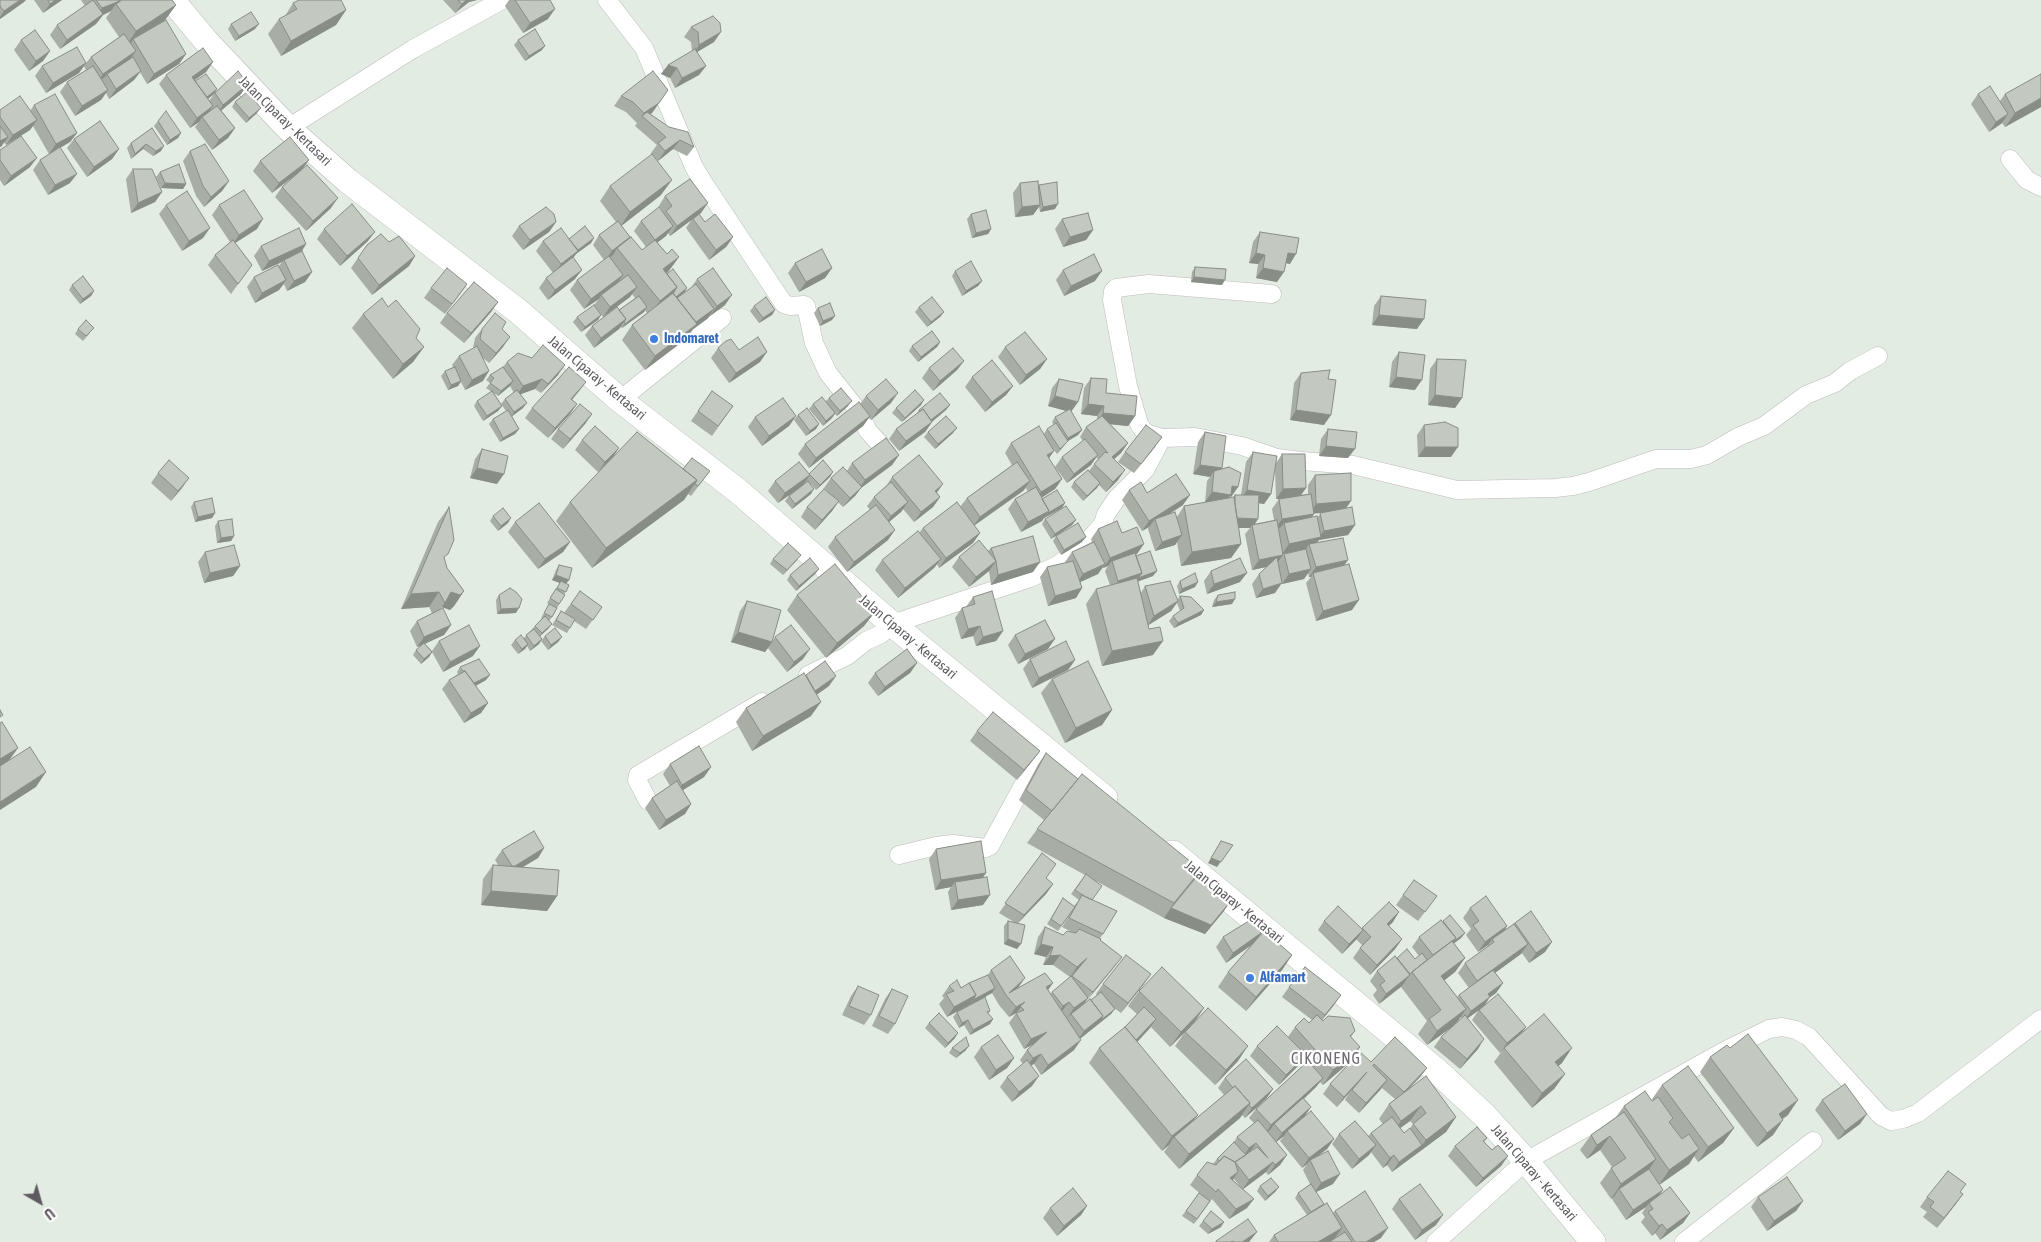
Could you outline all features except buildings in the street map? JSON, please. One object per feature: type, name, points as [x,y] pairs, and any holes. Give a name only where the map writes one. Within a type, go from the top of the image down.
[{"type":"main road","name":"Jalan Ciparay - Kertasari","points":[[172,0],[206,41],[288,128],[348,181],[518,312],[620,400],[738,491],[892,624],[1125,814]]},
{"type":"main road","name":"Jalan Ciparay - Kertasari","points":[[1155,838],[1300,955],[1438,1071],[1484,1115],[1526,1161],[1584,1239]]},
{"type":"street","points":[[288,128],[413,49],[502,0]]},
{"type":"street","points":[[608,0],[644,48],[694,168],[784,304],[806,306],[814,343],[828,373],[858,411],[868,431],[880,444]]},
{"type":"street","points":[[2010,159],[2027,180],[2041,187]]},
{"type":"street","points":[[1272,294],[1149,284],[1116,288],[1113,291],[1112,300],[1128,386],[1138,424],[1148,434],[1162,438],[1195,437],[1242,446],[1277,458],[1353,465],[1457,490],[1509,490],[1573,486],[1656,460],[1691,459],[1707,455],[1738,437],[1764,426],[1806,395],[1834,384],[1850,371],[1878,356]]},
{"type":"street","points":[[620,400],[722,318]]},
{"type":"street","points":[[791,686],[819,668],[833,664],[848,656],[866,641],[880,634],[892,624],[1030,578],[1058,564],[1090,539],[1103,524],[1106,514],[1118,498],[1145,470],[1162,438]]},
{"type":"street","points":[[648,801],[637,780],[638,775],[774,695]]},
{"type":"street","points":[[899,855],[953,844],[986,848],[990,846],[994,842],[1043,748]]},
{"type":"street","points":[[1436,1242],[1526,1161],[1726,1050],[1768,1029],[1782,1027],[1796,1030],[1809,1037],[1881,1116],[1891,1121],[1918,1113],[2041,1018]]},
{"type":"street","points":[[1684,1242],[1813,1141]]},
{"type":"place","name":"Indomaret","points":[[654,339]]},
{"type":"place","name":"Alfamart","points":[[1250,978]]},
{"type":"district","name":"CIKONENG","points":[[1326,1059]]}]
